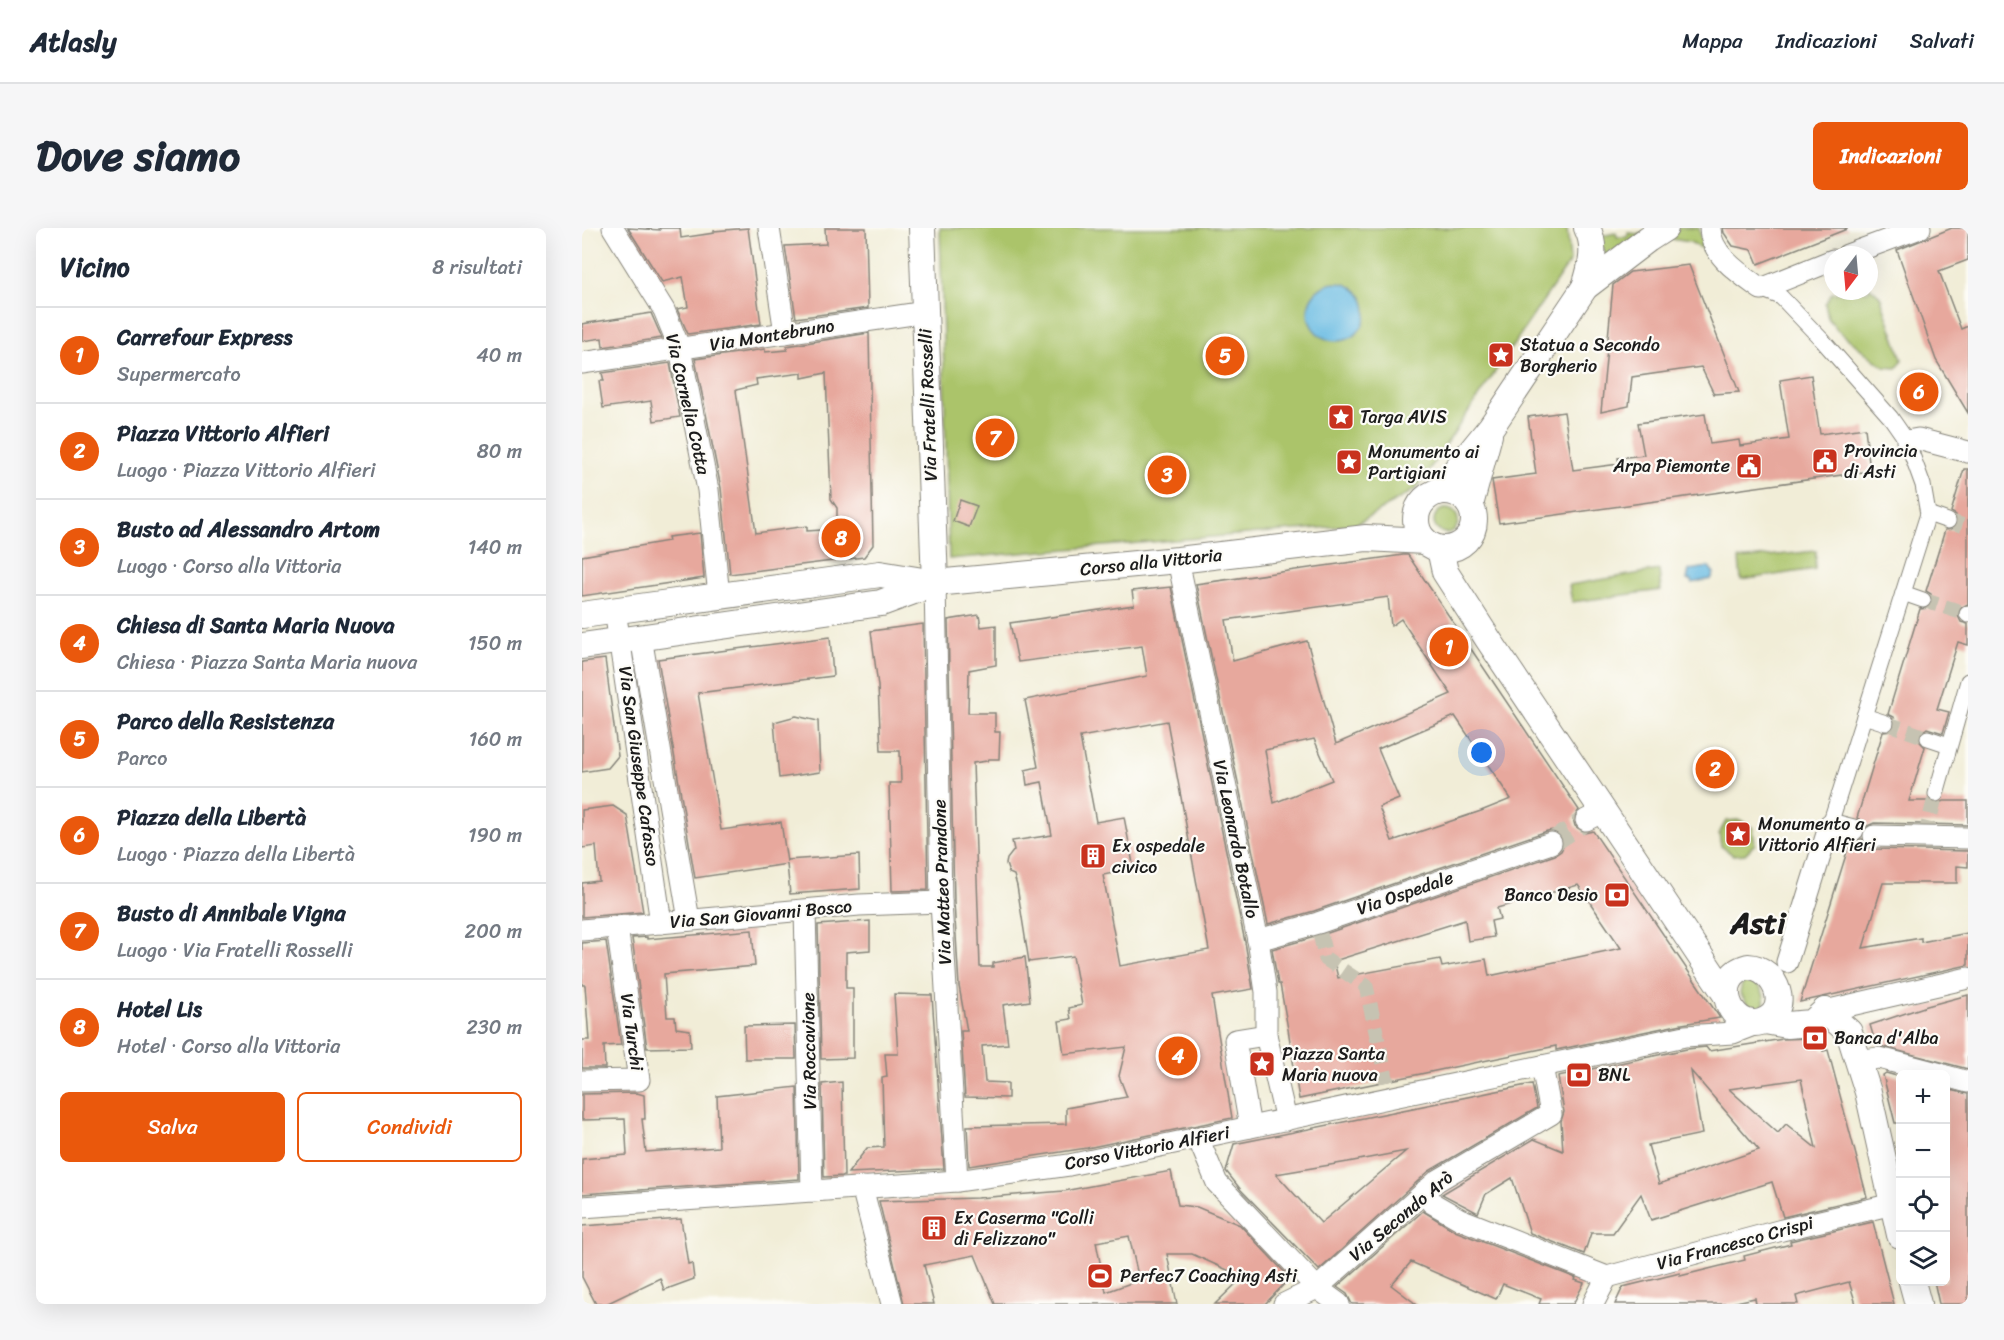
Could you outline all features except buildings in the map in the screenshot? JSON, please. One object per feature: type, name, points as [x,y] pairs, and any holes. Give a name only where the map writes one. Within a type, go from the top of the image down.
[{"type":"street","name":"Via Cornelia Cotta","points":[[614,228],[664,310],[680,349],[708,490],[719,596]]},
{"type":"street","points":[[769,228],[785,333]]},
{"type":"street","name":"Via Fratelli Rosselli","points":[[922,228],[935,583]]},
{"type":"street","name":"Corso alla Vittoria","points":[[1366,538],[1418,510],[1429,495],[1438,492],[1491,428],[1585,287],[1593,260],[1592,241],[1587,228]]},
{"type":"street","name":"Corso alla Vittoria","points":[[1585,287],[1665,228]]},
{"type":"street","points":[[1418,510],[1417,527],[1441,546],[1445,572],[1595,817],[1695,949],[1729,1002],[1745,1021],[1752,1023],[1764,1021],[1775,1012],[1778,982],[1928,514],[1923,485],[1906,441],[1891,418],[1781,297],[1761,289],[1723,257],[1710,235],[1710,228]]},
{"type":"street","points":[[1871,246],[1920,228]]},
{"type":"street","points":[[1761,289],[1824,264]]},
{"type":"street","name":"Via Montebruno","points":[[582,363],[926,312]]},
{"type":"street","name":"Corso alla Vittoria","points":[[582,615],[880,574],[935,583],[1178,560],[1366,538],[1441,546],[1469,537],[1473,530],[1475,521],[1470,505],[1491,428]]},
{"type":"street","points":[[1906,441],[1918,439],[1968,452]]},
{"type":"street","points":[[1438,492],[1456,493],[1470,505]]},
{"type":"street","points":[[1928,514],[1948,521]]},
{"type":"street","name":"Via Leonardo Botallo","points":[[1178,560],[1258,940],[1266,992],[1266,1035],[1286,1120]]},
{"type":"street","name":"Corso alla Vittoria","points":[[582,646],[881,603],[935,583]]},
{"type":"street","name":"Via Matteo Prandone","points":[[935,583],[941,902],[957,1181]]},
{"type":"street","points":[[1903,593],[1923,600]]},
{"type":"street","name":"Via San Giuseppe Cafasso","points":[[615,610],[631,638],[689,920]]},
{"type":"street","name":"Via San Giuseppe Cafasso","points":[[631,638],[661,922]]},
{"type":"street","points":[[1936,794],[1968,681]]},
{"type":"street","points":[[1864,716],[1886,723]]},
{"type":"street","points":[[1928,738],[1949,745]]},
{"type":"street","points":[[1830,824],[1864,833],[1968,838]]},
{"type":"street","name":"Via Ospedale","points":[[1258,940],[1319,929],[1551,843]]},
{"type":"street","points":[[657,890],[682,887]]},
{"type":"street","name":"Via San Giovanni Bosco","points":[[582,930],[805,910],[941,902]]},
{"type":"street","name":"Via Roccavione","points":[[805,910],[812,1191]]},
{"type":"street","name":"Via Turchi","points":[[582,1081],[639,1080],[616,927]]},
{"type":"street","points":[[1695,949],[1718,963],[1742,969],[1755,968],[1778,982]]},
{"type":"street","points":[[1705,1034],[1721,1024],[1729,1002],[1726,989],[1731,977],[1742,969]]},
{"type":"street","name":"Corso Vittorio Alfieri","points":[[1778,982],[1809,1010],[1825,1011],[1968,978]]},
{"type":"street","points":[[1825,1011],[1849,1032],[1868,1092],[1899,1232]]},
{"type":"street","name":"Corso Vittorio Alfieri","points":[[582,1208],[957,1181],[1069,1165],[1286,1120],[1389,1090],[1542,1066],[1685,1036],[1733,1033],[1764,1021],[1787,1025],[1812,1023],[1825,1011]]},
{"type":"street","points":[[1250,1127],[1235,1040],[1266,1035]]},
{"type":"street","points":[[1858,1060],[1878,1058],[1926,1070]]},
{"type":"street","name":"Via Secondo Arò","points":[[1284,1304],[1317,1288],[1437,1181],[1551,1114],[1542,1066]]},
{"type":"street","points":[[1950,1077],[1968,1082]]},
{"type":"street","points":[[1198,1138],[1217,1183],[1317,1288],[1339,1304]]},
{"type":"street","points":[[862,1187],[892,1304]]},
{"type":"street","points":[[1426,1190],[1432,1203],[1460,1220],[1607,1277],[1593,1304]]},
{"type":"street","name":"Via Francesco Crispi","points":[[1607,1277],[1782,1230],[1893,1204]]},
{"type":"street","points":[[1913,1286],[1918,1304]]},
{"type":"green space","points":[[940,228],[1567,228],[1570,261],[1416,489],[1355,525],[949,559]]},
{"type":"green space","points":[[1679,228],[1699,228],[1703,249],[1690,242],[1664,238]]},
{"type":"green space","points":[[1616,233],[1617,237],[1628,237],[1628,233],[1641,234],[1602,264],[1601,236]]},
{"type":"green space","points":[[1878,294],[1902,359],[1897,368],[1884,367],[1837,330],[1828,318],[1825,304],[1828,300],[1878,300]]},
{"type":"green space","points":[[1446,509],[1451,510],[1457,516],[1457,526],[1451,532],[1446,533],[1441,532],[1435,526],[1434,521],[1435,516],[1441,510]]},
{"type":"green space","points":[[1816,551],[1815,569],[1741,580],[1739,559]]},
{"type":"green space","points":[[1659,570],[1661,590],[1572,602],[1569,585]]},
{"type":"green space","points":[[1740,820],[1753,828],[1755,844],[1745,854],[1733,855],[1721,846],[1719,834],[1726,821]]},
{"type":"green space","points":[[1747,981],[1758,985],[1762,992],[1764,1004],[1760,1008],[1750,1008],[1740,993],[1742,984]]},
{"type":"water","points":[[1337,283],[1348,285],[1358,291],[1364,301],[1366,312],[1364,323],[1358,333],[1348,339],[1337,341],[1326,339],[1316,333],[1310,323],[1308,312],[1310,301],[1316,291],[1326,285]]},
{"type":"water","points":[[1709,567],[1714,573],[1711,579],[1692,583],[1691,580],[1687,580],[1689,570]]},
{"type":"tunnel","points":[[1948,521],[1968,527]]},
{"type":"tunnel","points":[[1923,600],[1967,614]]},
{"type":"tunnel","points":[[1886,723],[1928,738]]},
{"type":"tunnel","points":[[1925,837],[1936,794]]},
{"type":"tunnel","points":[[1551,843],[1586,820]]},
{"type":"tunnel","points":[[1320,934],[1326,959],[1366,986],[1387,1082]]},
{"type":"place","name":"Statua a Secondo Borgherio","points":[[1501,355]]},
{"type":"place","name":"Parco della Resistenza","points":[[1225,356]]},
{"type":"place","name":"Piazza della Libertà","points":[[1919,392]]},
{"type":"place","name":"Targa AVIS","points":[[1341,417]]},
{"type":"place","name":"Busto di Annibale Vigna","points":[[995,438]]},
{"type":"place","name":"Provincia di Asti","points":[[1825,461]]},
{"type":"place","name":"Monumento ai Partigiani","points":[[1349,462]]},
{"type":"place","name":"Arpa Piemonte","points":[[1749,466]]},
{"type":"place","name":"Busto ad Alessandro Artom","points":[[1167,475]]},
{"type":"place","name":"Hotel Lis","points":[[841,538]]},
{"type":"place","name":"Carrefour Express","points":[[1449,647]]},
{"type":"place","name":"Piazza Vittorio Alfieri","points":[[1715,769]]},
{"type":"place","name":"Monumento a Vittorio Alfieri","points":[[1738,834]]},
{"type":"place","name":"Ex ospedale civico","points":[[1093,856]]},
{"type":"place","name":"Banco Desio","points":[[1617,895]]},
{"type":"place","name":"Banca d'Alba","points":[[1815,1038]]},
{"type":"place","name":"Chiesa di Santa Maria Nuova","points":[[1178,1056]]},
{"type":"place","name":"Piazza Santa Maria nuova","points":[[1262,1064]]},
{"type":"place","name":"BNL","points":[[1579,1075]]},
{"type":"place","name":"Ex Caserma \"Colli di Felizzano\"","points":[[934,1228]]},
{"type":"place","name":"Perfec7 Coaching Asti","points":[[1100,1276]]},
{"type":"district","name":"Asti","points":[[1758,923]]}]
